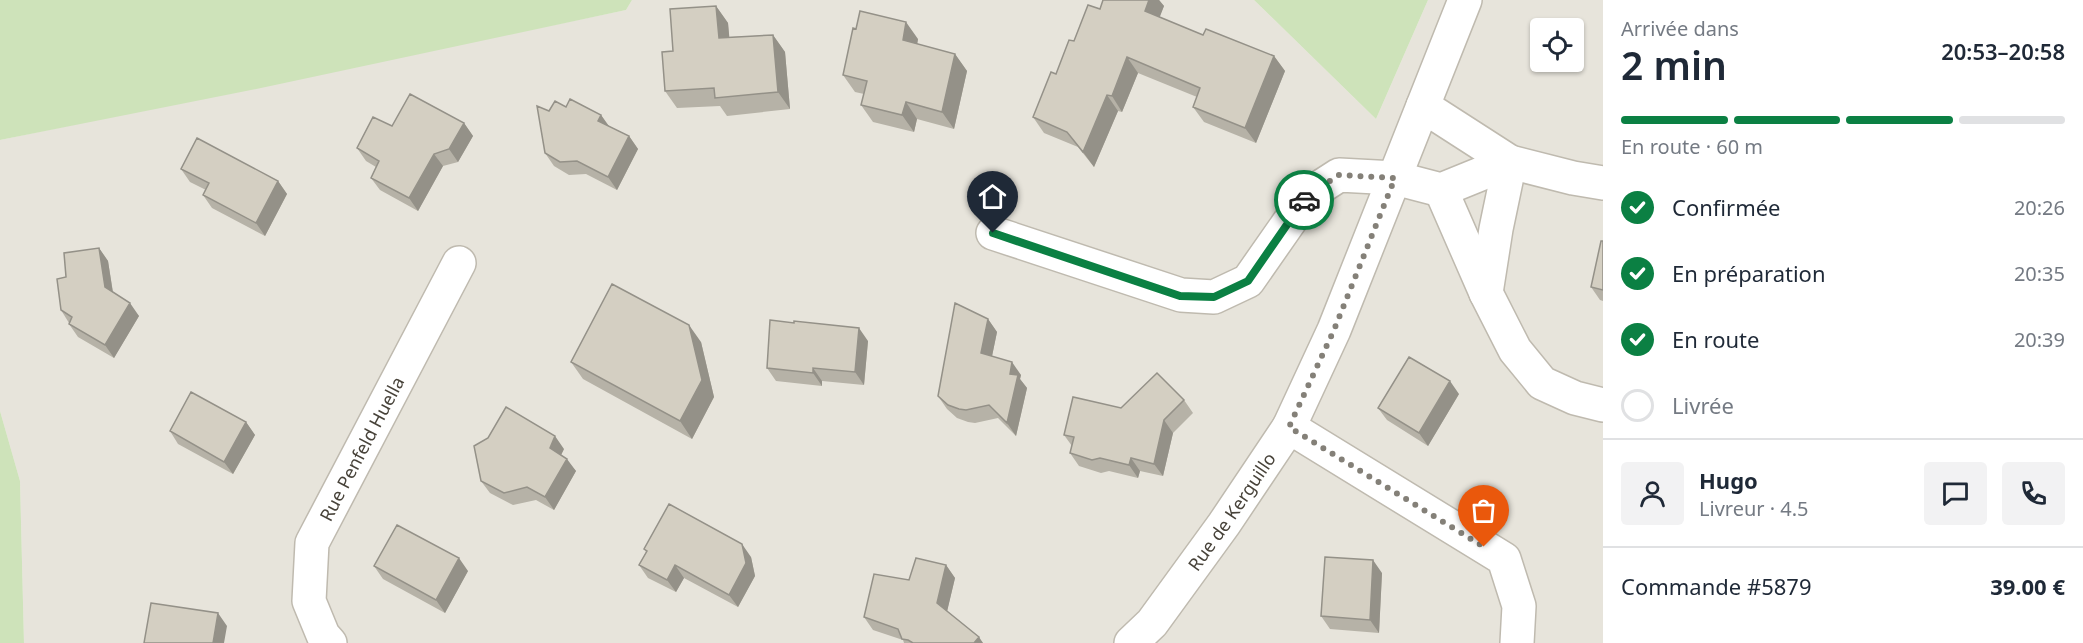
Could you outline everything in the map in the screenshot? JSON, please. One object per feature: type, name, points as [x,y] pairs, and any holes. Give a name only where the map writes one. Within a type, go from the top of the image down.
[{"type":"street","name":"Rue de Kerguillo","points":[[1131,643],[1152,623],[1205,551],[1289,427],[1334,330],[1465,0]]},
{"type":"street","points":[[1423,106],[1510,162],[1603,183]]},
{"type":"street","points":[[993,233],[1180,296],[1214,297],[1248,281],[1308,195],[1339,175],[1395,178],[1441,190],[1510,162]]},
{"type":"street","points":[[1486,293],[1510,162]]},
{"type":"street","points":[[1441,190],[1486,293],[1515,350],[1542,383],[1575,398],[1603,405]]},
{"type":"street","name":"Rue Penfeld Huella","points":[[330,643],[323,635],[309,601],[312,543],[459,263]]},
{"type":"street","points":[[1289,427],[1504,559],[1519,606],[1517,643]]},
{"type":"shaded area","points":[[632,0],[1254,0],[1376,119],[1428,0],[1603,0],[1603,643],[24,643],[20,481],[0,411],[0,140],[626,10]]},
{"type":"green space","points":[[0,0],[632,0],[626,10],[261,88],[0,140]]},
{"type":"green space","points":[[1254,0],[1428,0],[1376,119]]},
{"type":"green space","points":[[0,411],[20,481],[24,643],[0,643]]},
{"type":"building","points":[[1103,0],[1149,0],[1145,11],[1203,35],[1206,29],[1274,56],[1245,128],[1193,107],[1200,88],[1127,57],[1112,96],[1107,95],[1083,152],[1067,132],[1033,117],[1051,72],[1056,74],[1069,40],[1074,41],[1088,5],[1100,9]]},
{"type":"building","points":[[716,6],[719,38],[773,35],[778,92],[715,98],[714,88],[665,91],[662,52],[673,51],[670,9]]},
{"type":"building","points":[[860,11],[906,22],[903,40],[955,54],[942,112],[906,102],[902,115],[861,105],[867,81],[843,75],[853,28],[856,29]]},
{"type":"building","points":[[410,94],[464,123],[449,149],[434,154],[409,198],[371,178],[379,161],[357,148],[373,117],[392,126]]},
{"type":"building","points":[[570,99],[601,115],[598,121],[629,136],[608,177],[577,161],[560,162],[545,153],[537,106],[549,111],[555,101],[566,107]]},
{"type":"building","points":[[197,138],[278,181],[256,223],[203,195],[209,183],[181,169]]},
{"type":"building","points":[[1601,241],[1603,241],[1603,290],[1591,287]]},
{"type":"building","points":[[99,248],[105,287],[130,303],[105,345],[69,324],[72,317],[61,310],[57,279],[66,277],[64,253]]},
{"type":"building","points":[[612,284],[689,325],[702,380],[680,421],[571,362]]},
{"type":"building","points":[[955,303],[988,319],[981,353],[1012,362],[1010,374],[1018,375],[1007,423],[989,405],[966,410],[959,409],[948,405],[938,396]]},
{"type":"building","points":[[770,320],[859,328],[855,372],[813,368],[813,373],[767,368]]},
{"type":"building","points":[[1409,357],[1450,381],[1419,433],[1378,408]]},
{"type":"building","points":[[1157,373],[1184,400],[1164,420],[1154,464],[1131,458],[1129,465],[1100,458],[1092,460],[1070,453],[1074,437],[1064,435],[1073,397],[1121,408]]},
{"type":"building","points":[[191,392],[246,422],[224,462],[170,431]]},
{"type":"building","points":[[506,407],[555,436],[550,448],[567,459],[545,497],[527,487],[504,493],[481,481],[474,446],[488,438]]},
{"type":"building","points":[[669,504],[742,544],[746,563],[729,595],[675,565],[667,580],[639,565],[647,551],[644,549]]},
{"type":"building","points":[[397,525],[459,558],[436,600],[374,566]]},
{"type":"building","points":[[1325,557],[1373,560],[1370,620],[1321,616]]},
{"type":"building","points":[[916,558],[946,565],[937,603],[979,637],[974,643],[913,643],[902,639],[898,629],[864,617],[874,574],[909,580]]},
{"type":"building","points":[[151,603],[218,613],[213,643],[144,643]]},
{"type":"way so far","points":[[1304,200],[1339,175],[1395,178],[1334,330],[1289,427],[1484,547]]},
{"type":"route","points":[[993,233],[1180,296],[1214,297],[1248,281],[1304,200]]}]
